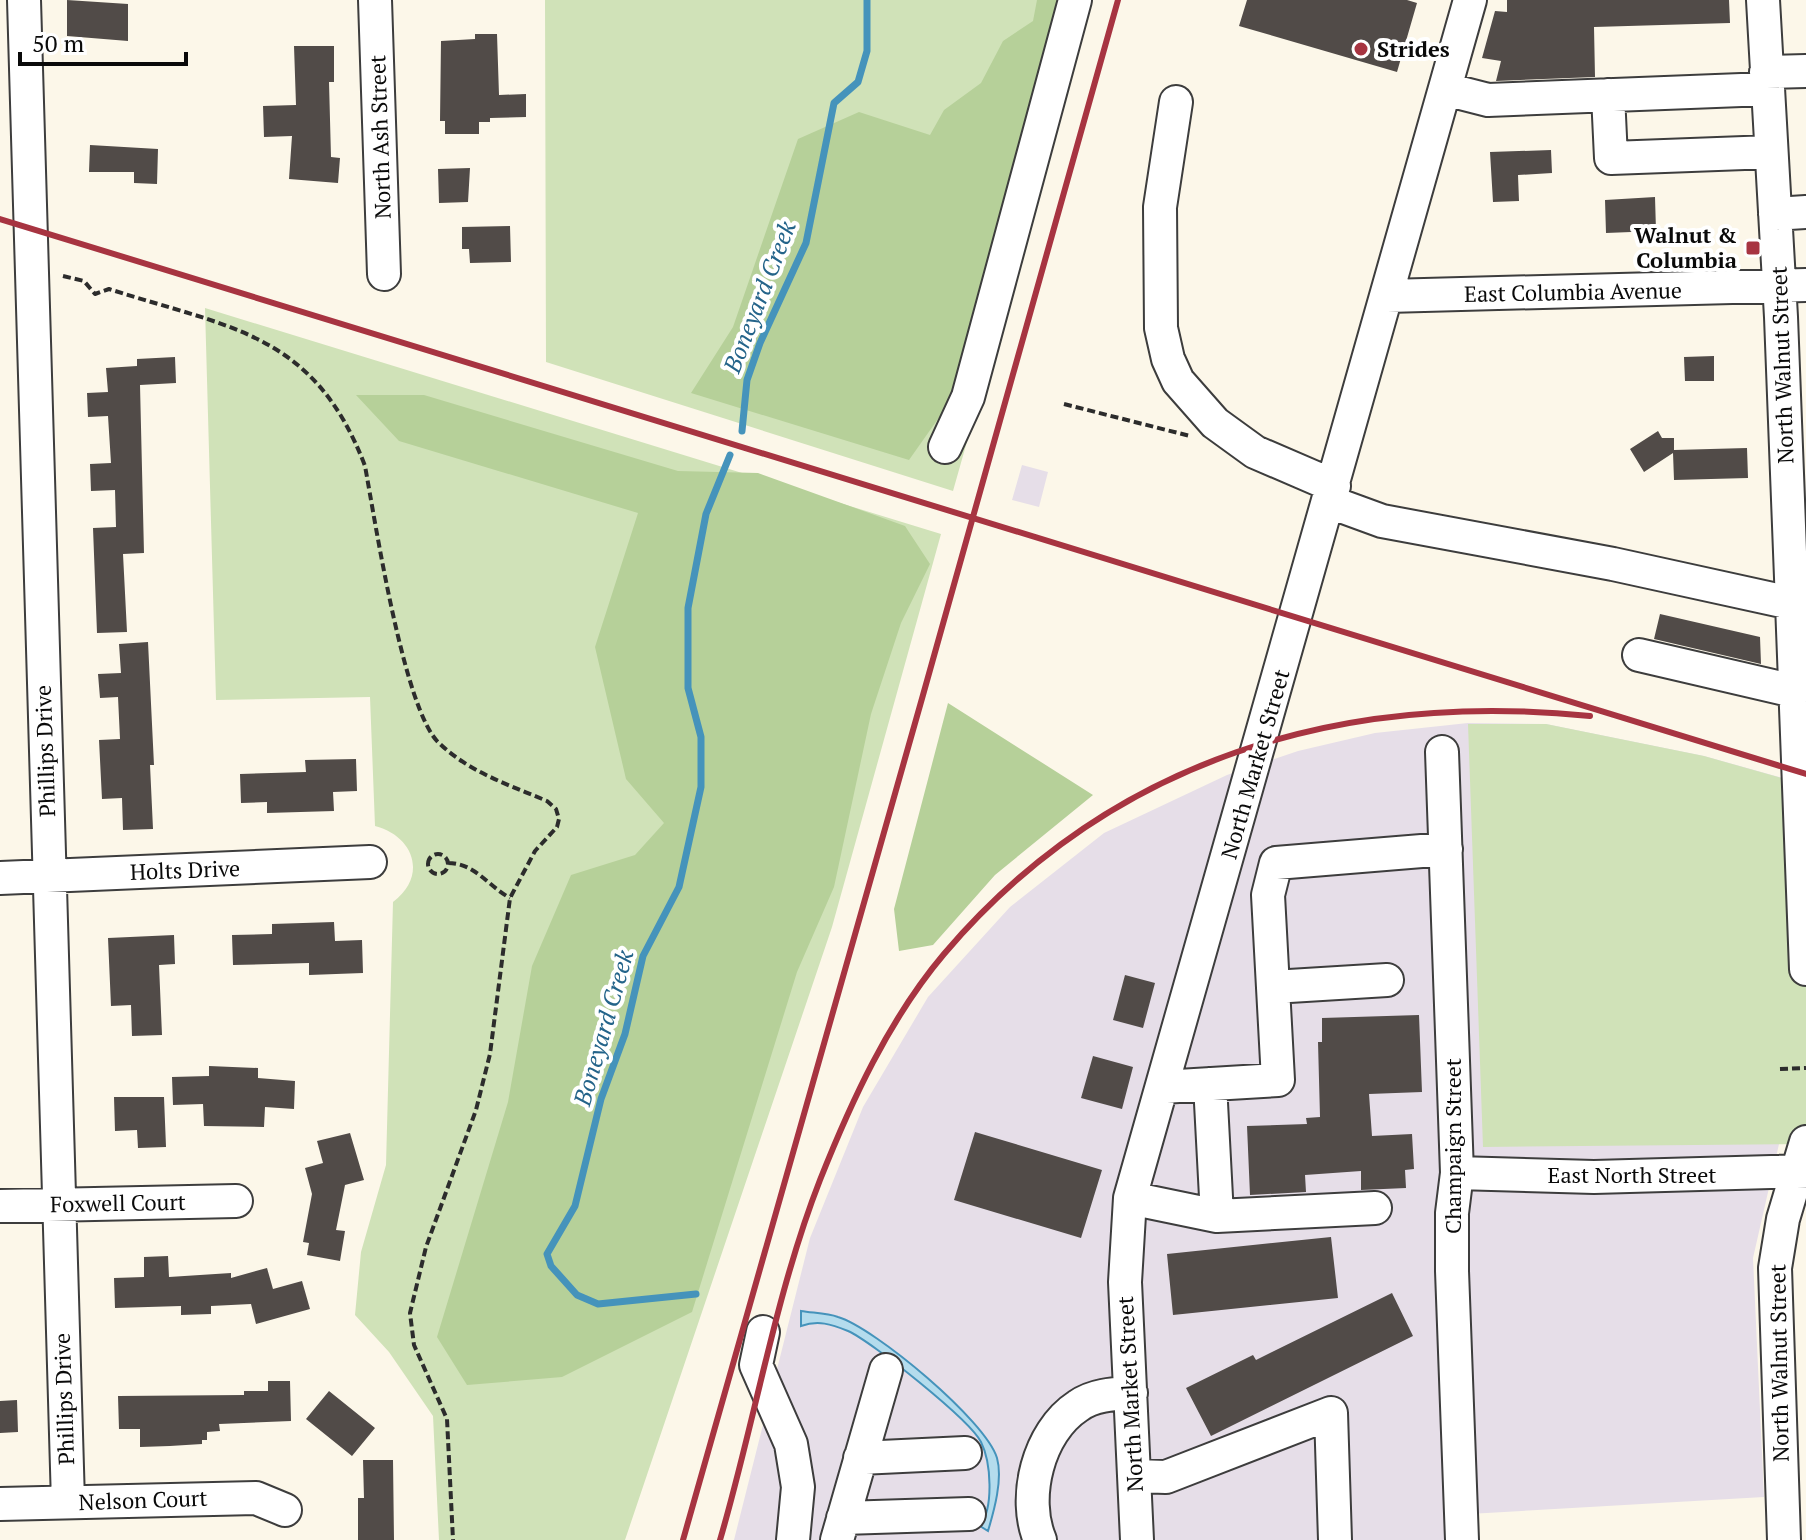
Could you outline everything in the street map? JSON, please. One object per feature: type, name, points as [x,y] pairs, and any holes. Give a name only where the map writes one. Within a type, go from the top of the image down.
[{"type":"street","name":"Phillips Drive","points":[[24,0],[68,1502]]},
{"type":"street","name":"North Ash Street","points":[[375,0],[384,274]]},
{"type":"street","points":[[945,447],[968,397],[1075,0]]},
{"type":"street","name":"North Market Street","points":[[1137,1540],[1125,1282],[1130,1198],[1470,0]]},
{"type":"street","name":"North Walnut Street","points":[[1763,0],[1771,152],[1790,213],[1791,603],[1806,969]]},
{"type":"street","points":[[1445,89],[1488,100],[1608,95],[1766,80],[1806,71]]},
{"type":"street","points":[[1608,95],[1611,158],[1771,152]]},
{"type":"street","points":[[1176,102],[1160,207],[1161,328],[1168,359],[1178,381],[1215,423],[1255,452],[1382,521],[1613,564],[1791,603]]},
{"type":"street","name":"East Columbia Avenue","points":[[1387,296],[1792,286]]},
{"type":"street","points":[[1639,655],[1794,691]]},
{"type":"street","name":"Champaign Street","points":[[1442,752],[1457,1173],[1452,1213],[1452,1257],[1462,1540]]},
{"type":"street","points":[[1162,1087],[1278,1080],[1268,895],[1276,863],[1446,849]]},
{"type":"street","name":"Holts Drive","points":[[0,878],[370,862]]},
{"type":"street","points":[[1273,987],[1387,980]]},
{"type":"street","points":[[1210,1084],[1217,1216]]},
{"type":"street","name":"North Walnut Street","points":[[1784,1540],[1774,1294],[1792,1252],[1804,1161]]},
{"type":"street","name":"East North Street","points":[[1457,1173],[1594,1177],[1804,1161]]},
{"type":"street","points":[[1130,1198],[1217,1216],[1375,1208]]},
{"type":"street","name":"Foxwell Court","points":[[0,1206],[236,1201]]},
{"type":"street","points":[[763,1332],[756,1365],[791,1444],[798,1487],[793,1540]]},
{"type":"street","points":[[886,1370],[840,1529],[969,1514]]},
{"type":"street","points":[[1040,1540],[1032,1505],[1034,1479],[1059,1423],[1079,1405],[1107,1394],[1131,1393]]},
{"type":"street","points":[[1135,1476],[1166,1477],[1331,1413],[1335,1540]]},
{"type":"street","points":[[860,1458],[965,1453]]},
{"type":"street","name":"Nelson Court","points":[[0,1504],[256,1498],[285,1510]]},
{"type":"path","points":[[63,276],[84,281],[95,294],[109,289],[264,340],[304,368],[331,399],[354,436],[365,466],[406,666],[420,715],[436,741],[453,756],[475,770],[547,801],[556,809],[559,819],[557,827],[535,851],[510,898],[483,1082],[443,1207],[417,1273],[410,1313],[414,1345],[447,1419],[453,1540]]},
{"type":"path","points":[[1064,404],[1196,437]]},
{"type":"path","points":[[422,865],[428,864],[436,854],[443,855],[448,863],[447,870],[439,874],[433,873],[428,864]]},
{"type":"path","points":[[448,863],[467,866],[478,873],[489,887],[510,898]]},
{"type":"path","points":[[1780,1069],[1806,1068]]},
{"type":"shaded area","points":[[1022,465],[1048,472],[1039,507],[1012,500]]},
{"type":"shaded area","points":[[1468,723],[1546,724],[1704,756],[1783,778],[1806,1144],[1779,1144],[1753,1258],[1764,1497],[1469,1514],[1469,1540],[734,1540],[810,1238],[863,1107],[928,997],[1010,907],[1104,833],[1227,775],[1298,751],[1375,733]]},
{"type":"green space","points":[[545,0],[1073,0],[1066,92],[953,491],[546,362]]},
{"type":"green space","points":[[1037,0],[1068,0],[964,382],[909,460],[691,393],[733,327],[798,139],[859,112],[930,135],[944,110],[981,83],[1003,41],[1033,21]]},
{"type":"green space","points":[[205,308],[941,534],[832,927],[625,1540],[439,1540],[433,1416],[389,1352],[355,1315],[361,1252],[386,1165],[393,902],[410,881],[412,858],[399,838],[375,826],[370,697],[216,700]]},
{"type":"green space","points":[[356,395],[424,395],[678,471],[758,473],[905,526],[930,564],[901,623],[871,714],[834,887],[797,972],[692,1312],[562,1377],[467,1385],[437,1337],[508,1102],[532,966],[571,875],[635,855],[664,823],[626,779],[595,647],[638,513],[399,441]]},
{"type":"green space","points":[[948,703],[1093,795],[995,875],[933,945],[899,951],[894,909]]},
{"type":"green space","points":[[1468,724],[1546,724],[1704,756],[1806,785],[1806,1144],[1483,1147]]},
{"type":"water","points":[[801,1311],[838,1317],[877,1338],[927,1378],[973,1422],[989,1442],[999,1466],[997,1495],[988,1531],[980,1526],[989,1496],[989,1472],[981,1442],[973,1431],[877,1349],[836,1326],[813,1323],[801,1326]]},
{"type":"building","points":[[67,0],[128,4],[128,41],[67,36]]},
{"type":"building","name":"Strides","points":[[1247,0],[1407,0],[1417,3],[1397,72],[1239,26]]},
{"type":"building","points":[[1507,0],[1729,0],[1730,23],[1594,27],[1595,77],[1496,81],[1501,61],[1482,58],[1495,11],[1507,12]]},
{"type":"building","points":[[475,34],[497,34],[499,95],[526,94],[526,117],[490,118],[490,122],[479,122],[479,134],[445,134],[445,121],[440,121],[441,41],[475,39]]},
{"type":"building","points":[[294,46],[334,46],[334,82],[329,82],[331,157],[340,158],[338,183],[289,179],[292,136],[264,137],[263,106],[296,105]]},
{"type":"building","points":[[90,145],[158,149],[157,184],[134,183],[134,172],[89,172]]},
{"type":"building","points":[[1551,150],[1552,173],[1518,175],[1519,201],[1493,202],[1490,152]]},
{"type":"building","points":[[470,168],[468,202],[439,203],[438,169]]},
{"type":"building","points":[[1655,197],[1656,231],[1606,233],[1605,200]]},
{"type":"building","points":[[510,226],[511,262],[470,263],[469,249],[462,249],[462,227]]},
{"type":"building","points":[[1714,356],[1714,381],[1685,381],[1684,357]]},
{"type":"building","points":[[175,357],[176,383],[140,385],[144,553],[123,554],[127,632],[97,633],[93,528],[116,527],[115,490],[91,491],[90,464],[111,463],[108,416],[88,417],[87,393],[108,392],[106,368],[137,366],[137,359]]},
{"type":"building","points":[[1658,431],[1662,438],[1674,438],[1674,450],[1747,448],[1748,478],[1674,480],[1673,453],[1644,472],[1630,449]]},
{"type":"building","points":[[1660,614],[1760,637],[1761,664],[1654,639]]},
{"type":"building","points":[[148,642],[154,765],[150,765],[153,829],[123,830],[122,798],[102,799],[99,740],[120,739],[118,697],[100,698],[98,674],[121,673],[119,644]]},
{"type":"building","points":[[356,759],[357,791],[333,792],[334,811],[267,813],[267,802],[241,803],[240,774],[306,772],[305,760]]},
{"type":"building","points":[[334,922],[335,941],[362,940],[363,973],[309,975],[309,963],[233,965],[232,935],[272,934],[272,924]]},
{"type":"building","points":[[174,935],[175,964],[159,965],[162,1035],[132,1036],[131,1005],[111,1006],[108,938]]},
{"type":"building","points":[[1125,975],[1155,983],[1143,1028],[1113,1020]]},
{"type":"building","points":[[1419,1015],[1422,1092],[1369,1094],[1372,1136],[1412,1134],[1414,1169],[1405,1170],[1406,1188],[1361,1190],[1361,1171],[1305,1175],[1306,1192],[1250,1195],[1247,1126],[1307,1124],[1306,1118],[1320,1117],[1318,1042],[1322,1042],[1322,1018]]},
{"type":"building","points":[[1093,1056],[1133,1067],[1122,1109],[1081,1098]]},
{"type":"building","points":[[209,1066],[258,1068],[258,1078],[295,1081],[294,1109],[265,1107],[264,1127],[204,1126],[203,1104],[173,1105],[172,1077],[209,1076]]},
{"type":"building","points":[[114,1097],[164,1097],[166,1147],[138,1148],[137,1130],[115,1131]]},
{"type":"building","points":[[975,1132],[1102,1170],[1081,1238],[954,1200]]},
{"type":"building","points":[[350,1133],[364,1180],[345,1185],[336,1230],[345,1231],[340,1261],[307,1255],[309,1243],[303,1242],[312,1194],[305,1168],[323,1163],[317,1141]]},
{"type":"building","points":[[1331,1237],[1338,1298],[1173,1315],[1167,1254]]},
{"type":"building","points":[[168,1256],[169,1277],[231,1273],[231,1278],[267,1268],[273,1289],[302,1281],[310,1309],[256,1324],[251,1304],[211,1306],[211,1314],[181,1315],[181,1306],[115,1308],[114,1278],[144,1277],[144,1257]]},
{"type":"building","points":[[1392,1293],[1413,1336],[1211,1436],[1186,1388],[1253,1355],[1256,1360]]},
{"type":"building","points":[[268,1381],[290,1381],[291,1421],[219,1424],[220,1431],[207,1432],[207,1440],[202,1440],[202,1444],[170,1446],[140,1447],[140,1429],[119,1429],[118,1396],[244,1395],[244,1391],[268,1391]]},
{"type":"building","points":[[329,1391],[375,1428],[352,1456],[306,1419]]},
{"type":"building","points":[[17,1400],[18,1432],[0,1433],[0,1401]]},
{"type":"building","points":[[363,1460],[393,1460],[394,1540],[358,1540],[358,1498],[364,1498]]},
{"type":"waterway","name":"Boneyard Creek","points":[[742,431],[747,380],[760,343],[806,243],[834,103],[858,82],[867,51],[867,0]]},
{"type":"waterway","name":"Boneyard Creek","points":[[696,1294],[598,1304],[577,1295],[551,1266],[547,1254],[575,1206],[601,1099],[625,1034],[643,956],[679,887],[701,787],[701,737],[688,688],[688,608],[706,514],[730,455]]},
{"type":"railway","points":[[683,1540],[1118,0]]},
{"type":"railway","points":[[0,219],[1806,774]]},
{"type":"railway","points":[[720,1540],[790,1268],[820,1180],[845,1121],[873,1062],[924,979],[1009,887],[1080,831],[1155,786],[1236,752],[1320,729],[1407,715],[1497,711],[1590,716]]},
{"type":"place","name":"Strides","points":[[1361,49]]},
{"type":"place","name":"Walnut & Columbia","points":[[1753,248]]}]
